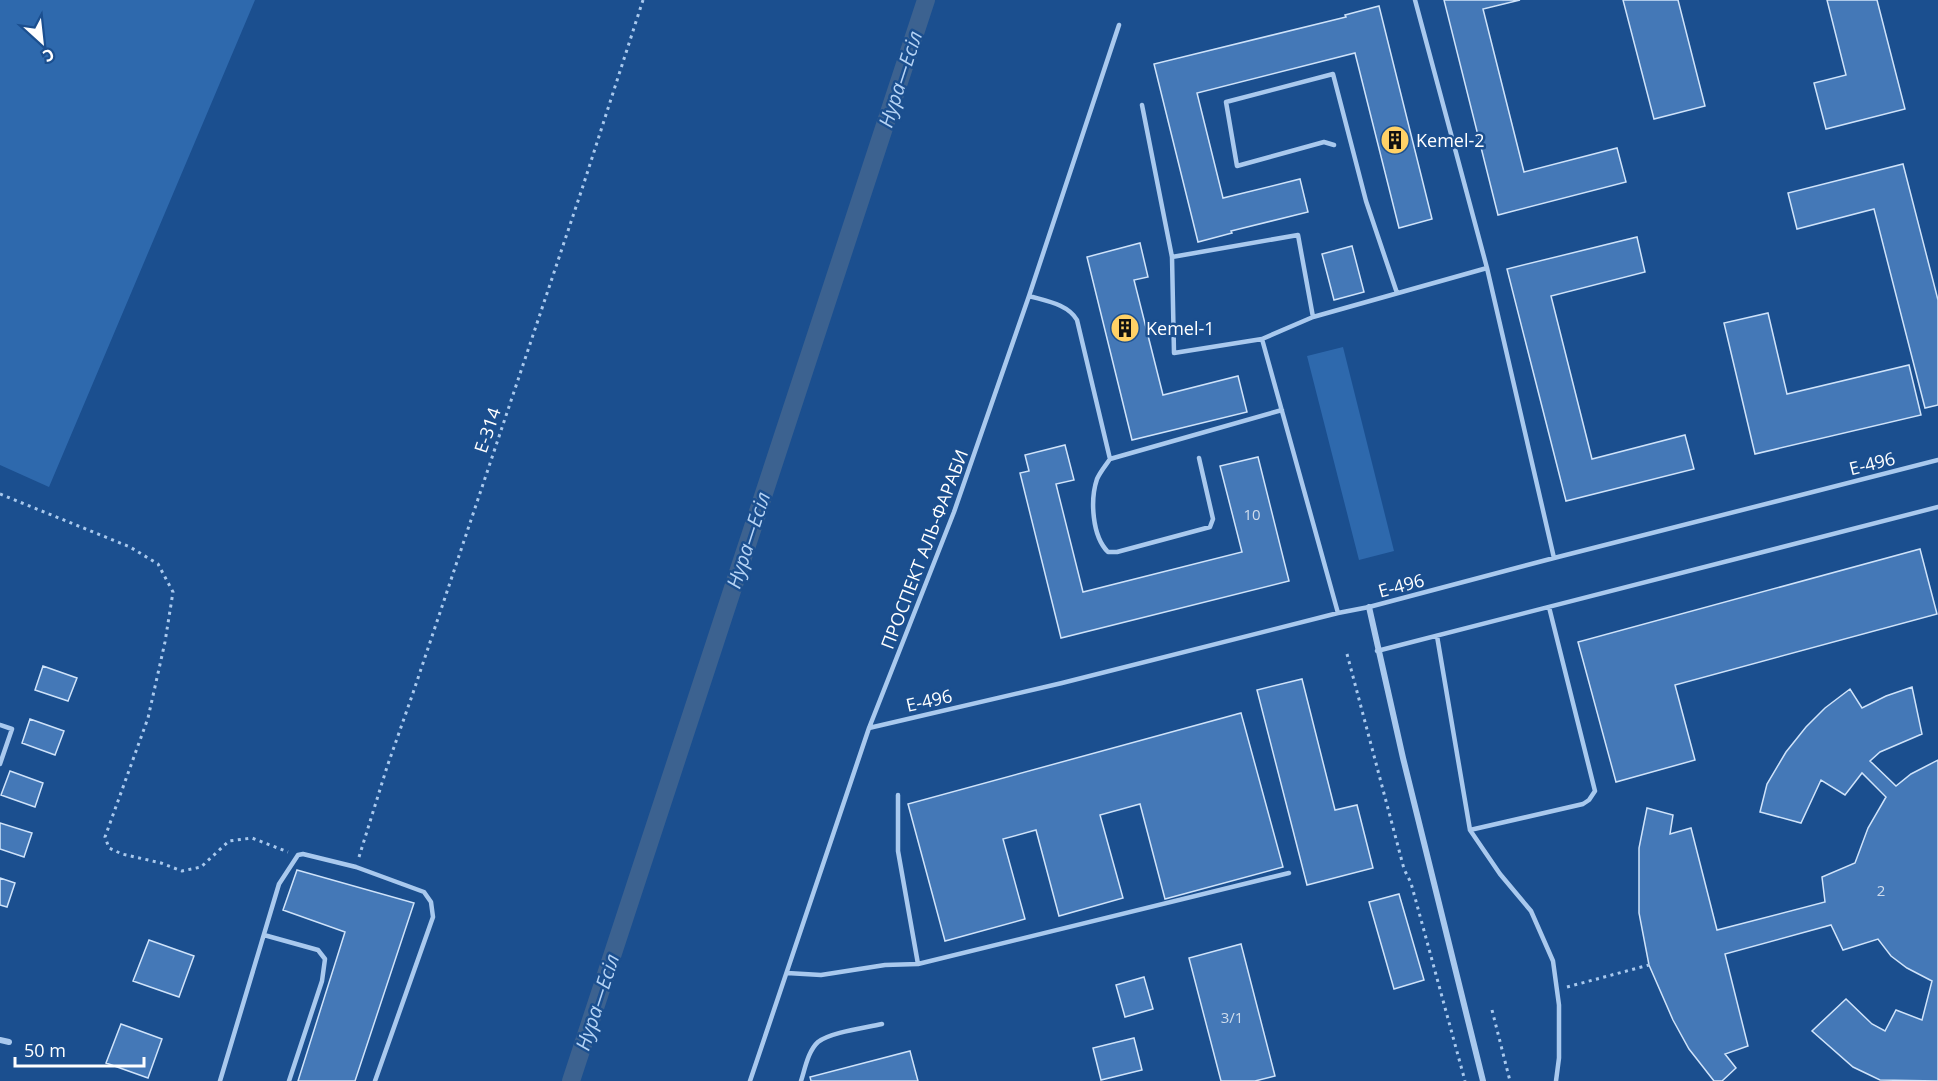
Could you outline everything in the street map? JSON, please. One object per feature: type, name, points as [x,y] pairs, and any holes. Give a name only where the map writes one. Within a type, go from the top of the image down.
[{"type":"street","points":[[1369,607],[1377,651],[1483,1081]]},
{"type":"street","points":[[0,1040],[9,1042]]},
{"type":"lane","points":[[1415,0],[1487,268],[1554,558]]},
{"type":"lane","name":"ПРОСПЕКТ АЛЬ-ФАРАБИ","points":[[750,1081],[869,728],[954,512],[1119,25]]},
{"type":"lane","points":[[1334,145],[1324,142],[1238,166],[1226,102],[1334,74],[1366,201],[1397,293]]},
{"type":"lane","points":[[1142,105],[1172,257],[1174,352],[1262,339],[1313,317],[1487,268]]},
{"type":"lane","points":[[1172,257],[1298,235],[1313,317]]},
{"type":"lane","points":[[1029,296],[1066,308],[1077,320],[1110,459]]},
{"type":"lane","points":[[1262,339],[1338,613]]},
{"type":"lane","points":[[1199,458],[1213,519],[1210,527],[1117,552],[1108,552],[1102,546],[1092,510],[1098,479],[1110,459],[1282,410]]},
{"type":"lane","name":"E-496","points":[[869,728],[1369,607],[1938,460]]},
{"type":"lane","points":[[1377,651],[1938,507]]},
{"type":"lane","points":[[1470,830],[1583,804],[1594,792],[1549,607]]},
{"type":"lane","points":[[1437,636],[1470,830],[1500,874],[1531,911],[1552,961],[1559,1005],[1556,1081]]},
{"type":"lane","points":[[0,726],[12,729],[0,764]]},
{"type":"lane","points":[[898,795],[898,851],[918,964]]},
{"type":"lane","points":[[220,1081],[279,884],[298,855],[303,854],[356,867],[424,892],[431,902],[433,917],[375,1081]]},
{"type":"lane","points":[[787,973],[821,975],[885,965],[918,964],[1289,873]]},
{"type":"lane","points":[[264,935],[318,950],[325,958],[322,981],[289,1081]]},
{"type":"lane","points":[[801,1081],[812,1051],[818,1042],[828,1037],[882,1024]]},
{"type":"path","name":"E-314","points":[[356,867],[387,767],[643,0]]},
{"type":"path","points":[[0,494],[130,546],[158,564],[173,592],[165,642],[148,718],[105,837],[109,848],[122,854],[161,863],[183,871],[201,867],[229,841],[252,838],[298,855]]},
{"type":"path","points":[[1347,654],[1404,869],[1411,884],[1465,1081]]},
{"type":"path","points":[[1557,990],[1649,966]]},
{"type":"path","points":[[1492,1010],[1510,1081]]},
{"type":"shaded area","points":[[0,0],[255,0],[49,487],[0,465]]},
{"type":"shaded area","points":[[1343,347],[1394,551],[1359,560],[1307,356]]},
{"type":"building","points":[[1444,0],[1520,0],[1483,9],[1524,172],[1617,148],[1626,182],[1498,215]]},
{"type":"building","points":[[1623,0],[1678,0],[1705,106],[1654,119]]},
{"type":"building","points":[[1827,0],[1877,0],[1905,109],[1826,129],[1814,83],[1846,75]]},
{"type":"building","name":"Kemel-2","points":[[1379,6],[1432,219],[1399,228],[1355,53],[1197,93],[1223,198],[1300,179],[1308,212],[1231,231],[1232,233],[1198,242],[1154,64],[1346,17],[1345,15]]},
{"type":"building","points":[[1903,164],[1938,300],[1938,405],[1925,408],[1874,209],[1797,229],[1788,193]]},
{"type":"building","points":[[1637,237],[1645,272],[1551,296],[1592,459],[1685,435],[1694,469],[1566,501],[1507,269]]},
{"type":"building","name":"Kemel-1","points":[[1140,243],[1148,277],[1134,280],[1163,395],[1238,376],[1247,412],[1132,440],[1087,257]]},
{"type":"building","points":[[1352,246],[1364,292],[1334,300],[1322,254]]},
{"type":"building","points":[[1768,313],[1787,394],[1909,365],[1921,415],[1755,454],[1724,323]]},
{"type":"building","points":[[1065,445],[1074,480],[1056,484],[1083,592],[1242,552],[1220,466],[1258,457],[1289,581],[1061,638],[1020,473],[1029,471],[1025,455]]},
{"type":"building","points":[[1920,549],[1937,614],[1675,685],[1695,760],[1616,782],[1578,642]]},
{"type":"building","points":[[43,666],[77,678],[68,701],[35,690]]},
{"type":"building","points":[[1302,679],[1335,810],[1357,805],[1373,868],[1307,885],[1257,690]]},
{"type":"building","points":[[1912,687],[1922,734],[1880,752],[1870,761],[1896,786],[1911,774],[1938,760],[1938,1081],[1880,1080],[1853,1067],[1812,1031],[1846,999],[1872,1024],[1885,1031],[1896,1010],[1922,1020],[1932,981],[1907,968],[1891,956],[1878,939],[1843,950],[1831,925],[1725,954],[1748,1046],[1725,1054],[1736,1068],[1722,1081],[1714,1081],[1689,1049],[1673,1020],[1649,965],[1639,913],[1639,848],[1647,808],[1673,815],[1670,834],[1691,828],[1717,930],[1825,902],[1822,877],[1855,863],[1868,828],[1886,797],[1862,773],[1845,795],[1821,780],[1801,823],[1760,812],[1767,784],[1786,752],[1806,727],[1825,708],[1850,689],[1862,708]]},
{"type":"building","points":[[1241,713],[1283,867],[1165,899],[1140,804],[1100,815],[1123,898],[1059,916],[1036,830],[1003,839],[1025,919],[945,941],[908,804]]},
{"type":"building","points":[[30,719],[64,731],[55,755],[22,743]]},
{"type":"building","points":[[10,771],[43,783],[35,807],[1,795]]},
{"type":"building","points":[[0,823],[32,833],[24,857],[0,849]]},
{"type":"building","points":[[297,870],[414,903],[355,1081],[298,1081],[345,932],[283,910]]},
{"type":"building","points":[[0,878],[15,883],[7,907],[0,905]]},
{"type":"building","points":[[1399,894],[1424,980],[1394,989],[1369,902]]},
{"type":"building","points":[[149,940],[194,956],[179,997],[133,981]]},
{"type":"building","points":[[1241,944],[1275,1076],[1255,1081],[1221,1081],[1189,958]]},
{"type":"building","points":[[1144,977],[1153,1009],[1125,1017],[1116,985]]},
{"type":"building","points":[[121,1024],[162,1039],[148,1078],[106,1063]]},
{"type":"building","points":[[1134,1038],[1142,1070],[1101,1080],[1093,1048]]},
{"type":"building","points":[[910,1051],[918,1081],[811,1081],[810,1077]]},
{"type":"waterway","name":"Нура—Есіл","points":[[571,1081],[926,0]]},
{"type":"place","name":"Kemel-2","points":[[1395,140]]},
{"type":"place","name":"Kemel-1","points":[[1125,328]]}]
